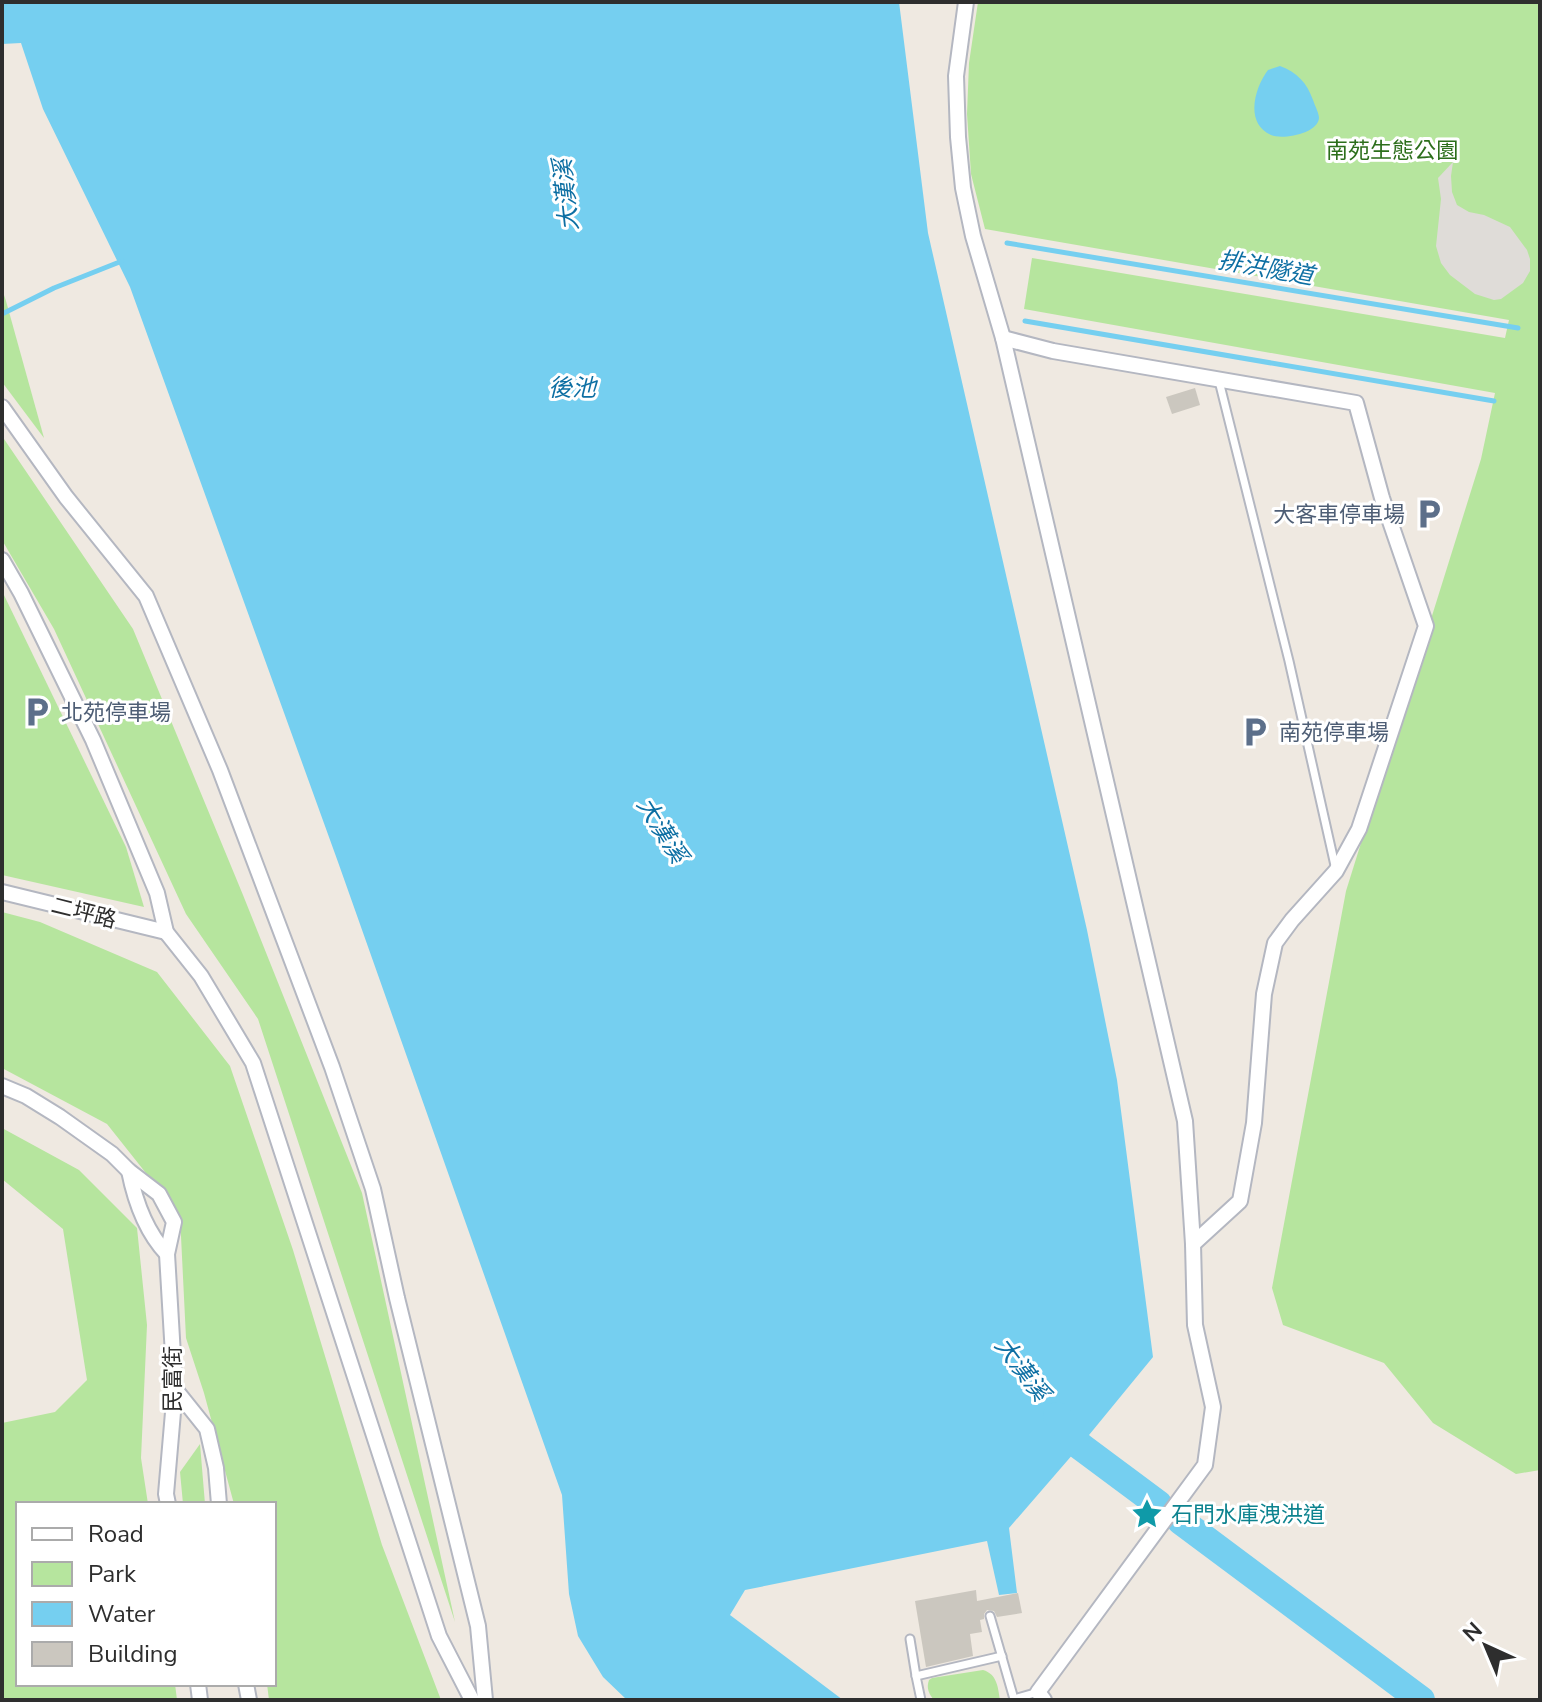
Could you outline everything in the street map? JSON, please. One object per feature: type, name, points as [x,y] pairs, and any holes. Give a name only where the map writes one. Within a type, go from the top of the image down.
[{"type":"street","points":[[966,2],[956,76],[963,188],[973,236],[1003,338],[1185,1121],[1195,1325],[1213,1407],[1205,1465],[1041,1696]]},
{"type":"street","points":[[1003,338],[1053,351],[1356,403],[1382,498],[1426,626],[1359,829],[1336,871],[1275,943],[1264,994],[1254,1123],[1240,1201],[1193,1244]]},
{"type":"street","points":[[2,407],[66,497],[146,596],[220,770],[332,1067],[373,1189],[478,1626],[485,1700]]},
{"type":"street","points":[[2,560],[93,740],[157,893],[166,932],[201,976],[253,1063],[439,1636],[472,1700]]},
{"type":"street","name":"二坪路","points":[[2,892],[166,932]]},
{"type":"street","name":"民富街","points":[[2,1086],[26,1096],[112,1154],[159,1194],[174,1222],[167,1254],[175,1389],[168,1502]]},
{"type":"street","name":"民富街","points":[[129,1171],[135,1198],[156,1243],[167,1254]]},
{"type":"street","points":[[175,1389],[207,1429],[216,1468],[219,1502]]},
{"type":"lane","points":[[1218,378],[1289,661],[1336,871]]},
{"type":"lane","points":[[990,1616],[1014,1700],[1041,1696]]},
{"type":"lane","points":[[910,1639],[921,1700]]},
{"type":"lane","points":[[916,1676],[1002,1656]]},
{"type":"green space","name":"南苑生態公園","points":[[978,2],[1540,2],[1540,1470],[1516,1474],[1433,1423],[1384,1363],[1283,1325],[1272,1288],[1346,891],[1481,459],[1495,393],[1024,309],[1032,258],[1505,338],[1509,320],[985,229],[971,174],[967,114],[969,63]]},
{"type":"green space","points":[[2,289],[6,301],[44,438],[2,382]]},
{"type":"green space","points":[[2,436],[133,629],[362,1193],[455,1622],[258,1019],[186,914],[54,629],[2,540]]},
{"type":"green space","name":"北苑停車場","points":[[2,591],[126,847],[144,907],[2,875]]},
{"type":"green space","points":[[2,912],[40,922],[157,972],[230,1066],[293,1250],[382,1545],[441,1700],[269,1700],[267,1686],[276,1686],[276,1502],[233,1502],[186,1338],[180,1216],[107,1124],[2,1068]]},
{"type":"green space","points":[[2,1128],[79,1170],[137,1228],[147,1325],[141,1458],[148,1502],[16,1502],[16,1686],[175,1686],[177,1700],[2,1700],[2,1423],[55,1412],[87,1380],[63,1229],[2,1179]]},
{"type":"green space","points":[[200,1444],[205,1502],[183,1502],[180,1472]]},
{"type":"green space","points":[[983,1670],[994,1678],[1000,1700],[934,1700],[929,1693],[928,1683],[932,1678]]},
{"type":"shaded area","points":[[1453,162],[1452,192],[1457,205],[1510,227],[1527,250],[1530,271],[1523,283],[1501,299],[1475,294],[1450,275],[1441,263],[1436,246],[1441,199],[1438,178]]},
{"type":"water","name":"後池","points":[[2,2],[899,2],[928,233],[1087,930],[1117,1080],[1153,1357],[1009,1528],[1017,1593],[999,1595],[987,1541],[745,1590],[730,1615],[843,1700],[627,1700],[603,1677],[578,1636],[569,1594],[562,1495],[130,287],[43,109],[21,43],[2,44]]},
{"type":"water","points":[[1280,66],[1304,83],[1319,118],[1317,124],[1306,132],[1283,137],[1271,135],[1263,129],[1257,122],[1254,104],[1263,77],[1268,70]]},
{"type":"building","points":[[1195,388],[1200,405],[1172,414],[1166,397]]},
{"type":"building","points":[[976,1590],[977,1601],[1018,1593],[1022,1613],[997,1617],[994,1611],[987,1610],[984,1619],[980,1620],[982,1632],[970,1634],[973,1656],[926,1667],[915,1601]]},
{"type":"waterway","name":"排洪隧道","points":[[1007,243],[1518,328]]},
{"type":"waterway","points":[[2,314],[54,288],[122,261]]},
{"type":"waterway","name":"排洪隧道","points":[[1025,321],[1494,401]]},
{"type":"waterway","name":"大漢溪","points":[[1057,1416],[1080,1446],[1158,1504]]},
{"type":"waterway","name":"大漢溪","points":[[1181,1521],[1421,1700]]},
{"type":"place","name":"大客車停車場","points":[[1429,514]]},
{"type":"place","name":"北苑停車場","points":[[37,712]]},
{"type":"place","name":"南苑停車場","points":[[1255,732]]},
{"type":"place","name":"石門水庫洩洪道","points":[[1147,1514]]}]
